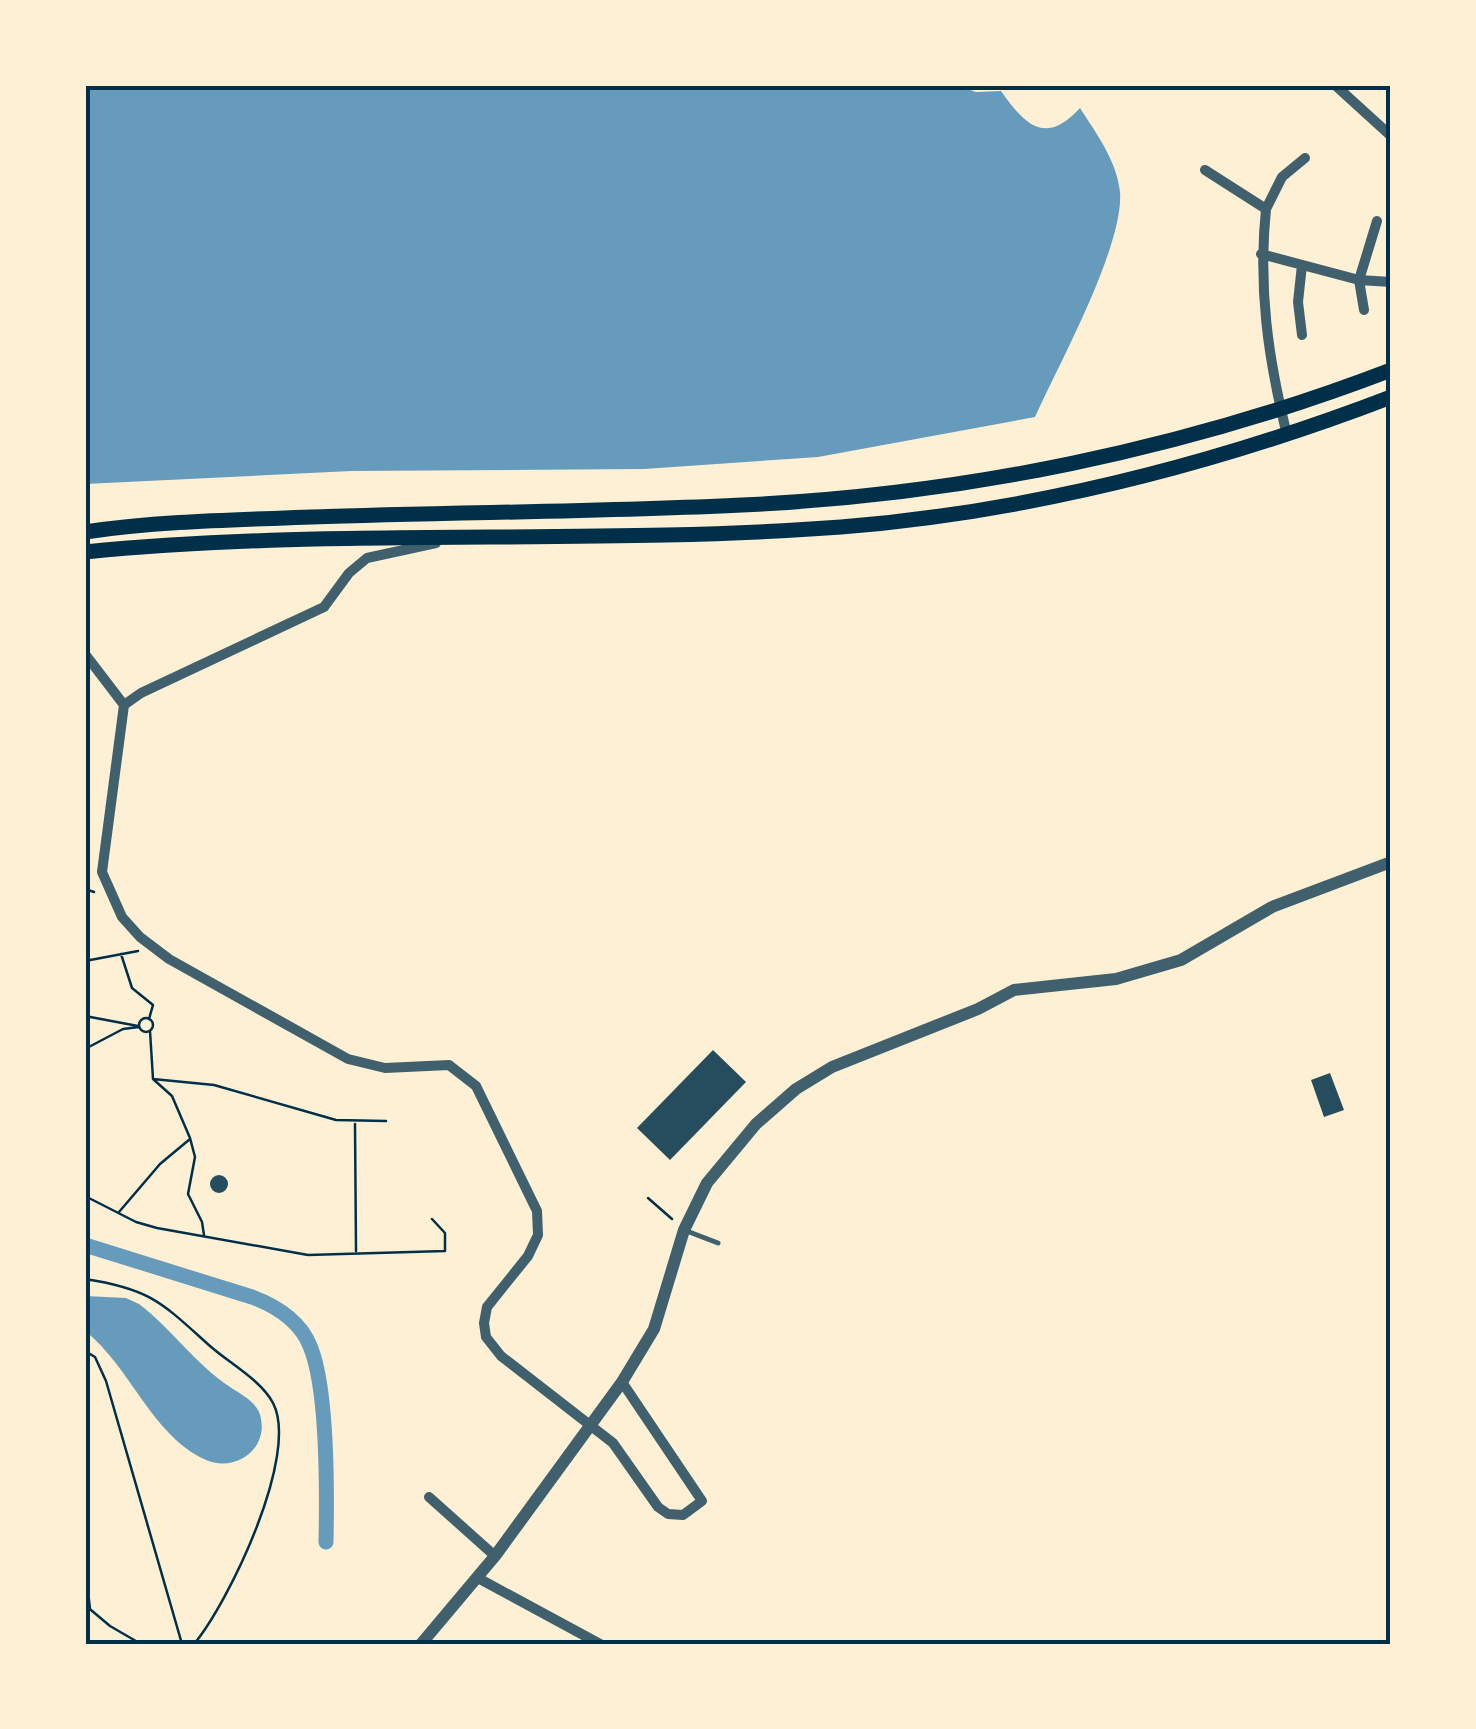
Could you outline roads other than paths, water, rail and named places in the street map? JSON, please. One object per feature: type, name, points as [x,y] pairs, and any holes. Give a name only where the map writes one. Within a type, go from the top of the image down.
[{"type":"main road","points":[[85,532],[203,521],[742,505],[846,498],[1046,469],[1162,442],[1391,370]]},
{"type":"main road","points":[[85,552],[188,544],[745,533],[910,519],[1070,492],[1162,471],[1287,435],[1391,397]]},
{"type":"street","points":[[1335,85],[1391,136]]},
{"type":"street","points":[[1287,435],[1272,378],[1261,254],[1266,208],[1282,177],[1305,158]]},
{"type":"street","points":[[1205,170],[1266,208]]},
{"type":"street","points":[[1364,310],[1359,280],[1377,221]]},
{"type":"street","points":[[1261,254],[1359,280],[1391,282]]},
{"type":"street","points":[[1302,266],[1298,302],[1302,335]]},
{"type":"street","points":[[124,705],[324,607],[349,573],[367,558],[466,536]]},
{"type":"street","points":[[85,654],[124,705],[102,872],[122,918],[169,960],[348,1060],[385,1068],[449,1065],[476,1086],[537,1211],[538,1235],[528,1256],[487,1307],[486,1337],[501,1356],[614,1443],[658,1506],[668,1514],[682,1515],[702,1501],[622,1382]]},
{"type":"street","points":[[421,1644],[495,1556],[622,1382],[654,1329],[684,1230],[708,1183],[756,1124],[796,1089],[832,1068],[978,1009],[1014,990],[1116,978],[1181,960],[1272,907],[1391,862]]},
{"type":"street","points":[[429,1496],[495,1556]]},
{"type":"street","points":[[478,1578],[600,1644]]},
{"type":"lane","points":[[684,1230],[718,1244]]},
{"type":"water","points":[[85,85],[956,85],[976,92],[1001,91],[1027,121],[1046,128],[1068,120],[1080,108],[1115,169],[1120,192],[1118,215],[1088,305],[1035,417],[818,457],[644,469],[351,471],[85,484]]},
{"type":"water","points":[[85,1296],[126,1298],[139,1304],[217,1378],[249,1400],[261,1419],[262,1430],[254,1449],[237,1461],[217,1463],[187,1449],[170,1434],[116,1363],[85,1331]]},
{"type":"waterway","points":[[85,1245],[252,1297],[278,1310],[300,1329],[310,1346],[320,1388],[326,1542]]}]
